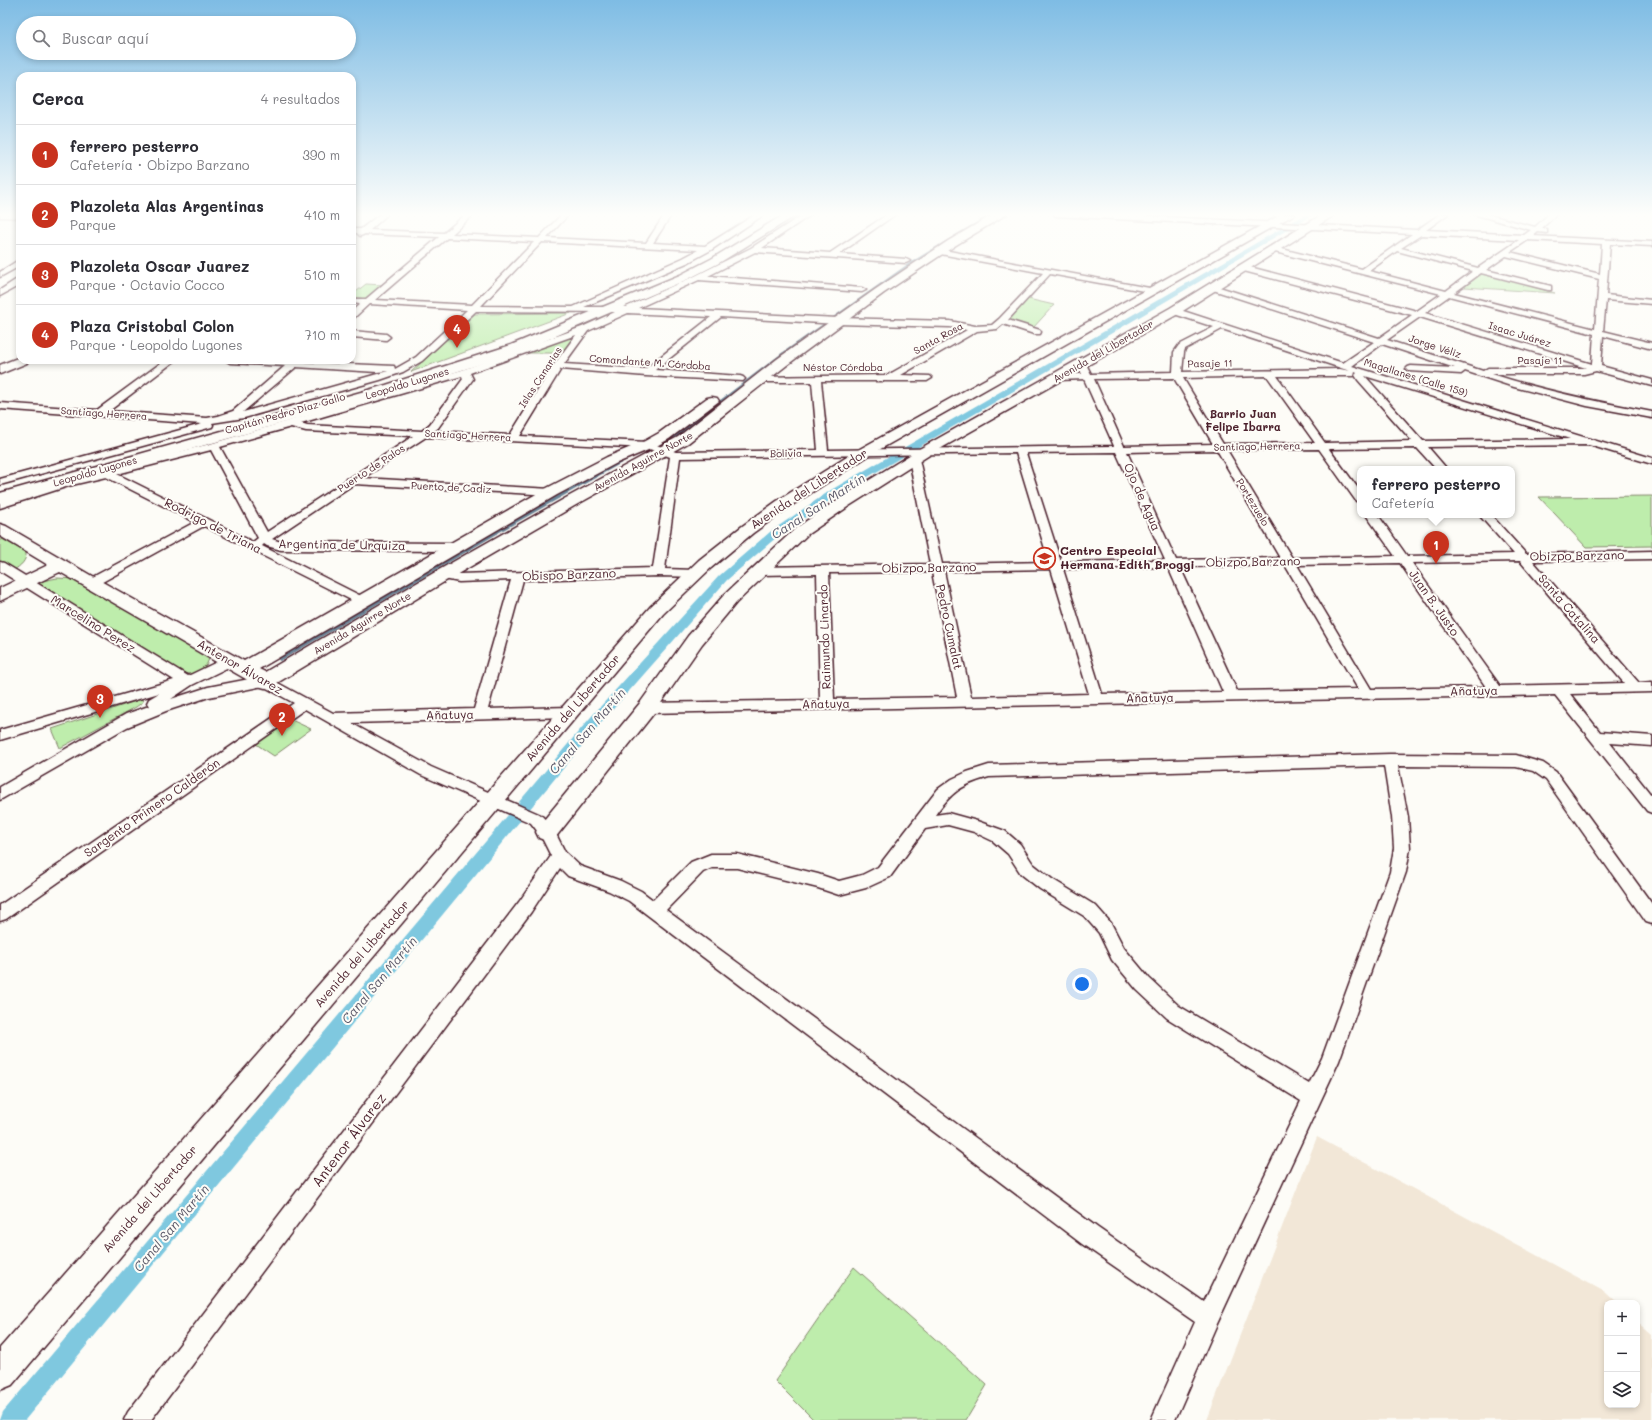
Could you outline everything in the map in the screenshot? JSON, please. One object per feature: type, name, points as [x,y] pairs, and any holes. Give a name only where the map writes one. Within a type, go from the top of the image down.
[{"type":"main road","name":"Leopoldo Lugones","points":[[0,490],[208,426],[435,368],[592,310],[658,280]]},
{"type":"main road","name":"Leopoldo Lugones","points":[[0,498],[434,376],[516,348],[608,310],[673,280]]},
{"type":"main road","name":"Avenida Aguirre Norte","points":[[265,681],[443,575],[570,502],[670,453],[760,379],[862,290],[877,280]]},
{"type":"main road","name":"Avenida Aguirre Norte","points":[[237,665],[361,601],[551,492],[616,458],[648,445],[695,415],[740,379],[892,280]]},
{"type":"main road","name":"Avenida del Libertador","points":[[0,1373],[500,803],[570,712],[657,610],[695,574],[747,530],[783,504],[863,453],[1175,280]]},
{"type":"main road","name":"Avenida del Libertador","points":[[541,825],[647,708],[695,640],[730,599],[802,531],[843,503],[920,455],[1060,377],[1085,370],[1224,280]]},
{"type":"main road","points":[[0,360],[16,352]]},
{"type":"main road","points":[[0,370],[16,363]]},
{"type":"main road","name":"Antenor Álvarez","points":[[0,529],[91,583],[265,681]]},
{"type":"main road","points":[[0,595],[10,576],[55,561]]},
{"type":"street","points":[[356,312],[393,280]]},
{"type":"street","points":[[228,417],[240,416],[377,378],[400,370],[419,359],[474,308],[501,280]]},
{"type":"street","points":[[570,310],[641,280]]},
{"type":"street","name":"Capitán Pedro Díaz Gallo","points":[[0,505],[68,483],[109,474],[214,446],[465,372],[585,329],[693,280]]},
{"type":"street","points":[[729,280],[862,290]]},
{"type":"street","name":"Santa Rosa","points":[[890,378],[975,329],[994,327],[1002,321],[1040,280]]},
{"type":"street","points":[[1098,280],[1155,291]]},
{"type":"street","name":"Isaac Juárez","points":[[1290,280],[1418,314],[1596,368],[1652,383]]},
{"type":"street","points":[[1397,280],[1652,346]]},
{"type":"street","points":[[1345,366],[1465,280]]},
{"type":"street","points":[[1518,280],[1548,288]]},
{"type":"street","points":[[1596,368],[1600,333],[1602,280]]},
{"type":"street","points":[[0,294],[16,284]]},
{"type":"street","name":"Jorge Véliz","points":[[1213,287],[1550,394],[1652,416]]},
{"type":"street","points":[[1602,297],[1652,302]]},
{"type":"street","points":[[356,301],[474,308],[626,310],[827,321],[950,324],[975,329]]},
{"type":"street","name":"Magallanes (Calle 159)","points":[[1174,311],[1345,366],[1361,373],[1652,461]]},
{"type":"street","points":[[646,373],[720,314]]},
{"type":"street","points":[[1002,321],[1037,332]]},
{"type":"street","points":[[1177,375],[1179,352],[1182,347],[1222,326]]},
{"type":"street","name":"Islas Canarias","points":[[514,437],[558,366],[585,329]]},
{"type":"street","points":[[356,334],[386,337]]},
{"type":"street","points":[[101,412],[166,364]]},
{"type":"street","points":[[0,482],[208,426],[236,413],[294,364]]},
{"type":"street","points":[[319,364],[377,369],[411,364]]},
{"type":"street","name":"Comandante M. Córdoba","points":[[558,366],[740,379]]},
{"type":"street","name":"Pasaje 11","points":[[1411,369],[1476,371],[1584,371],[1596,368]]},
{"type":"street","name":"Pasaje 11","points":[[1085,370],[1177,375],[1340,372],[1361,373]]},
{"type":"street","name":"Ojo de Agua","points":[[1085,370],[1232,696]]},
{"type":"street","name":"Puerto de Palos","points":[[254,546],[434,426],[468,379],[465,372]]},
{"type":"street","points":[[1270,373],[1357,495]]},
{"type":"street","points":[[1361,373],[1419,444],[1439,466]]},
{"type":"street","name":"Portezuelo","points":[[1177,375],[1367,694]]},
{"type":"street","points":[[816,378],[823,453]]},
{"type":"street","name":"Néstor Córdoba","points":[[760,379],[927,378]]},
{"type":"street","name":"Santiago Herrera","points":[[0,406],[101,412],[208,426]]},
{"type":"street","name":"Santiago Herrera","points":[[288,423],[306,428],[514,437],[648,445]]},
{"type":"street","name":"Santiago Herrera","points":[[920,455],[1020,450],[1220,446],[1588,442]]},
{"type":"street","name":"Bolivia","points":[[648,445],[670,453],[863,453],[920,455]]},
{"type":"street","name":"Argentina de Urquiza","points":[[214,446],[264,538],[271,544],[281,546],[455,547]]},
{"type":"street","points":[[1020,450],[1097,699]]},
{"type":"street","points":[[659,572],[670,453]]},
{"type":"street","name":"Pedro Cumalat","points":[[920,455],[937,568],[965,702]]},
{"type":"street","name":"Rodrigo de Triana","points":[[109,474],[361,601]]},
{"type":"street","name":"Puerto de Cadiz","points":[[350,481],[551,492]]},
{"type":"street","name":"Juan B. Justo","points":[[1374,518],[1496,691]]},
{"type":"street","name":"Santa Catalina","points":[[1488,518],[1635,687]]},
{"type":"street","points":[[91,583],[204,522]]},
{"type":"street","name":"Obizpo Barzano","points":[[759,571],[1172,564],[1403,558],[1652,555]]},
{"type":"street","name":"Raimundo Linardo","points":[[823,570],[826,704]]},
{"type":"street","name":"Obispo Barzano","points":[[443,575],[459,578],[659,572],[695,574]]},
{"type":"street","name":"Marcelino Perez","points":[[10,576],[187,682]]},
{"type":"street","points":[[480,714],[518,576]]},
{"type":"street","points":[[0,735],[157,688],[187,682],[237,665]]},
{"type":"street","points":[[123,723],[161,707],[200,694],[265,681]]},
{"type":"street","name":"Antenor Álvarez","points":[[265,681],[426,771],[500,803],[541,825]]},
{"type":"street","points":[[0,794],[123,723],[187,682]]},
{"type":"street","name":"Añatuya","points":[[647,708],[1652,687]]},
{"type":"street","points":[[1559,690],[1652,807]]},
{"type":"street","name":"Sargento Primero Calderón","points":[[0,914],[304,703]]},
{"type":"street","name":"Añatuya","points":[[330,718],[570,712]]},
{"type":"street","points":[[1596,737],[1652,741]]},
{"type":"street","points":[[1163,1420],[1208,1318],[1330,1061],[1398,872],[1402,848],[1400,817],[1390,760]]},
{"type":"street","points":[[654,911],[697,867],[711,861],[737,861],[818,880],[839,888],[866,881],[884,872],[944,793],[956,783],[972,776],[989,772],[1390,760],[1516,761],[1538,767],[1551,776],[1652,916]]},
{"type":"street","points":[[920,824],[948,819],[977,827],[999,836],[1014,849],[1027,868],[1046,884],[1090,911],[1105,928],[1118,954],[1143,984],[1173,1012],[1313,1098]]},
{"type":"street","points":[[541,825],[559,857],[574,871],[615,886],[635,896],[1090,1236],[1208,1318]]},
{"type":"street","name":"Antenor Álvarez","points":[[136,1420],[525,908],[559,857]]},
{"type":"shaded area","points":[[1317,1137],[1605,1292],[1614,1300],[1604,1300],[1604,1408],[1640,1408],[1640,1325],[1652,1335],[1652,1420],[1207,1420]]},
{"type":"green space","points":[[1473,280],[1509,280],[1555,293],[1464,287]]},
{"type":"green space","points":[[366,284],[383,285],[367,299],[356,298],[356,292]]},
{"type":"green space","points":[[1028,299],[1054,305],[1032,329],[1006,321]]},
{"type":"green space","points":[[571,313],[411,372],[475,314]]},
{"type":"green space","points":[[578,333],[565,353],[525,353]]},
{"type":"green space","points":[[1652,496],[1652,546],[1586,547],[1539,497]]},
{"type":"green space","points":[[0,538],[26,552],[24,561],[14,570],[0,562]]},
{"type":"green space","points":[[57,578],[76,579],[207,655],[209,659],[205,667],[198,672],[190,674],[181,673],[33,583]]},
{"type":"green space","points":[[142,699],[143,702],[136,707],[60,748],[52,729]]},
{"type":"green space","points":[[287,718],[311,729],[274,756],[253,742]]},
{"type":"green space","points":[[854,1267],[987,1385],[966,1420],[814,1420],[775,1381]]},
{"type":"waterway","points":[[781,355],[887,280]]},
{"type":"waterway","name":"Canal San Martín","points":[[11,1420],[595,721],[723,578],[774,534],[835,492],[1197,280]]},
{"type":"waterway","points":[[664,441],[677,435],[783,354]]},
{"type":"waterway","points":[[495,533],[624,460]]},
{"type":"waterway","points":[[280,659],[497,532]]},
{"type":"place","name":"Plaza Cristobal Colon","points":[[457,348]]},
{"type":"place","name":"Centro Especial Hermana Edith Broggi","points":[[1044,558]]},
{"type":"place","name":"ferrero pesterro","points":[[1436,564]]},
{"type":"place","name":"Plazoleta Oscar Juarez","points":[[100,718]]},
{"type":"place","name":"Plazoleta Alas Argentinas","points":[[282,736]]},
{"type":"district","name":"Barrio Juan Felipe Ibarra","points":[[1243,420]]}]
